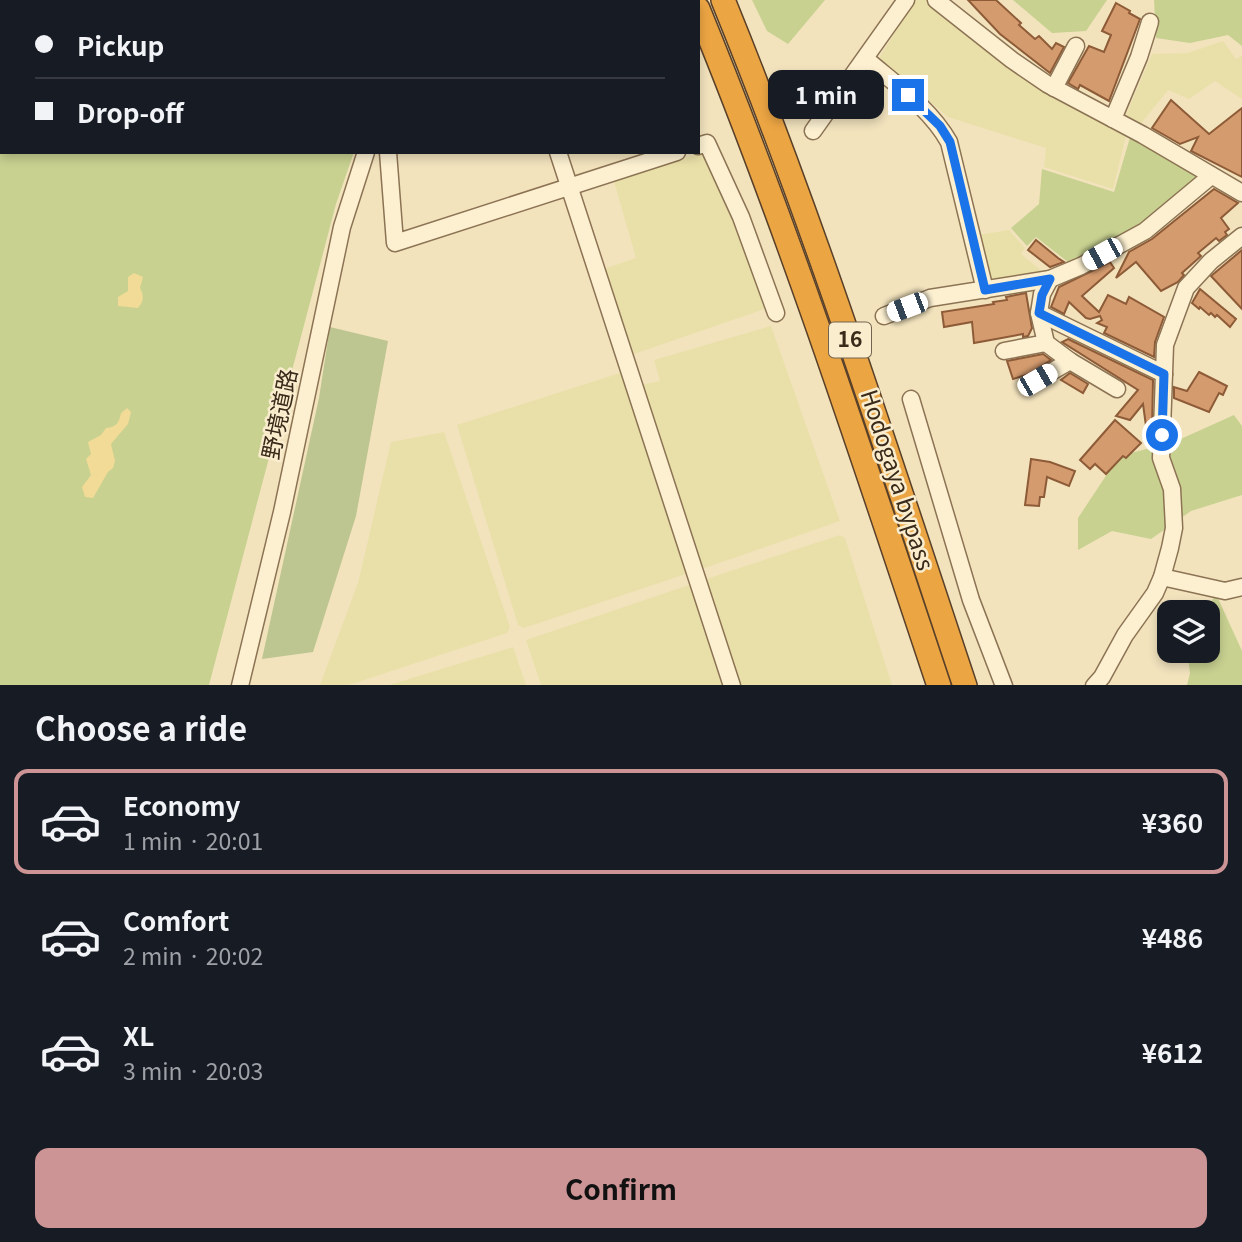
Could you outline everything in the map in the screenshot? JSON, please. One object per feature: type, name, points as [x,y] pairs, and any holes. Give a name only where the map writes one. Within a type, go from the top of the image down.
[{"type":"highway","name":"Hodogaya bypass","points":[[723,0],[827,271],[965,685]]},
{"type":"highway","name":"Hodogaya bypass","points":[[700,14],[730,85],[801,276],[939,685]]},
{"type":"street","points":[[813,131],[906,0]]},
{"type":"street","points":[[936,0],[1012,60],[1054,88],[1242,193]]},
{"type":"street","points":[[1113,119],[1139,57],[1150,22]]},
{"type":"street","points":[[1054,88],[1076,46]]},
{"type":"street","points":[[866,59],[929,114],[950,142],[985,290]]},
{"type":"street","points":[[700,145],[707,143],[713,155],[741,217],[776,313]]},
{"type":"street","name":"野境道路","points":[[240,685],[282,512],[342,226],[365,154]]},
{"type":"street","points":[[388,154],[395,243],[671,154]]},
{"type":"street","points":[[559,154],[732,685]]},
{"type":"street","points":[[884,316],[930,298],[1050,279],[1081,266],[1145,231],[1212,176]]},
{"type":"street","points":[[1094,685],[1102,677],[1125,635],[1155,593],[1162,577],[1174,528],[1172,489],[1161,458],[1165,345],[1186,288],[1211,261],[1242,236]]},
{"type":"street","points":[[1050,279],[1042,295],[1039,313],[1046,343],[1117,389]]},
{"type":"street","points":[[1039,313],[1164,374]]},
{"type":"street","points":[[1004,351],[1046,343]]},
{"type":"street","points":[[1037,380],[1070,361]]},
{"type":"street","points":[[911,399],[971,600],[1004,685]]},
{"type":"street","points":[[1162,577],[1225,591],[1242,587]]},
{"type":"shaded area","points":[[915,0],[928,0],[1029,79],[1127,132],[1113,189],[1044,167],[1046,148],[948,117],[879,58]]},
{"type":"shaded area","points":[[1223,41],[1236,59],[1242,56],[1242,99],[1215,81],[1189,99],[1168,90],[1139,126],[1125,117],[1152,54],[1188,53]]},
{"type":"shaded area","points":[[703,153],[740,230],[768,308],[631,355],[604,269],[636,258],[613,178]]},
{"type":"shaded area","points":[[1009,230],[1025,248],[1021,254],[1043,272],[988,282],[978,235]]},
{"type":"shaded area","points":[[771,326],[840,521],[705,568],[699,565],[641,385],[660,381],[654,360]]},
{"type":"shaded area","points":[[623,372],[687,569],[686,574],[524,628],[518,625],[457,425]]},
{"type":"shaded area","points":[[444,432],[510,627],[507,633],[349,685],[320,685],[358,583],[391,442]]},
{"type":"shaded area","points":[[840,535],[845,538],[892,685],[738,685],[706,583],[709,578]]},
{"type":"shaded area","points":[[689,585],[694,586],[725,685],[541,685],[526,640]]},
{"type":"shaded area","points":[[513,647],[526,685],[389,685]]},
{"type":"green space","points":[[752,0],[825,0],[788,44],[767,31]]},
{"type":"green space","points":[[1013,0],[1107,0],[1086,31],[1052,33]]},
{"type":"green space","points":[[1154,0],[1242,0],[1242,46],[1228,35],[1190,43],[1156,38]]},
{"type":"green space","points":[[1131,134],[1206,176],[1146,225],[1073,266],[1036,237],[1027,246],[1011,228],[1039,204],[1042,169],[1114,192]]},
{"type":"green space","points":[[0,154],[353,154],[336,204],[209,685],[0,685]]},
{"type":"green space","points":[[330,327],[388,341],[356,516],[313,652],[262,659],[319,398]]},
{"type":"green space","points":[[1234,415],[1242,426],[1242,495],[1191,511],[1151,539],[1112,531],[1078,550],[1078,518],[1119,456],[1174,442]]},
{"type":"green space","points":[[1220,603],[1242,651],[1242,685],[1187,685],[1190,673],[1189,663],[1220,663]]},
{"type":"sand","points":[[134,273],[143,277],[140,288],[143,296],[141,303],[138,308],[118,306],[118,297],[128,291],[128,277]]},
{"type":"sand","points":[[127,408],[131,412],[128,424],[111,444],[115,461],[113,468],[93,498],[85,497],[82,487],[91,475],[86,459],[91,454],[88,442],[116,424],[121,413]]},
{"type":"building","points":[[968,0],[996,0],[1035,39],[1039,36],[1052,49],[1056,43],[1064,47],[1050,73],[1000,34]]},
{"type":"building","points":[[1116,3],[1140,19],[1109,101],[1080,85],[1078,89],[1068,83],[1089,46],[1104,52],[1111,35],[1102,31]]},
{"type":"building","points":[[1171,100],[1209,134],[1242,108],[1242,177],[1191,151],[1198,137],[1180,144],[1152,128]]},
{"type":"building","points":[[1214,189],[1238,203],[1221,218],[1229,229],[1225,232],[1227,235],[1219,241],[1216,238],[1198,253],[1201,256],[1182,273],[1184,275],[1178,282],[1161,291],[1136,262],[1116,278],[1129,252],[1152,239]]},
{"type":"building","points":[[1036,240],[1064,262],[1050,267],[1028,250]]},
{"type":"building","points":[[1242,250],[1242,309],[1211,276]]},
{"type":"building","points":[[1110,262],[1114,268],[1082,296],[1099,312],[1108,295],[1126,304],[1129,297],[1164,317],[1155,342],[1154,357],[1104,333],[1107,327],[1097,323],[1102,320],[1100,316],[1086,318],[1069,302],[1064,314],[1051,307],[1059,287]]},
{"type":"building","points":[[1200,289],[1236,319],[1230,327],[1217,315],[1209,315],[1192,303]]},
{"type":"building","points":[[1026,293],[1032,328],[1028,336],[1023,337],[1023,334],[974,343],[972,322],[944,327],[942,312],[994,304],[993,302],[1007,300],[1006,297]]},
{"type":"building","points":[[1068,339],[1153,380],[1152,428],[1146,426],[1143,404],[1130,420],[1116,416],[1138,390],[1062,342]]},
{"type":"building","points":[[1043,354],[1051,360],[1029,374],[1013,379],[1007,361]]},
{"type":"building","points":[[1199,372],[1227,386],[1223,395],[1219,393],[1209,412],[1174,398],[1174,387],[1187,391]]},
{"type":"building","points":[[1070,373],[1088,384],[1083,393],[1061,380]]},
{"type":"building","points":[[1115,420],[1141,443],[1126,458],[1123,456],[1106,474],[1095,464],[1090,469],[1080,460]]},
{"type":"building","points":[[1031,459],[1050,462],[1075,471],[1069,486],[1047,477],[1044,497],[1040,497],[1039,506],[1025,505]]},
{"type":"route","points":[[908,95],[940,126],[950,142],[985,290],[1042,278],[1050,279],[1042,295],[1039,313],[1164,374],[1162,435]]}]
